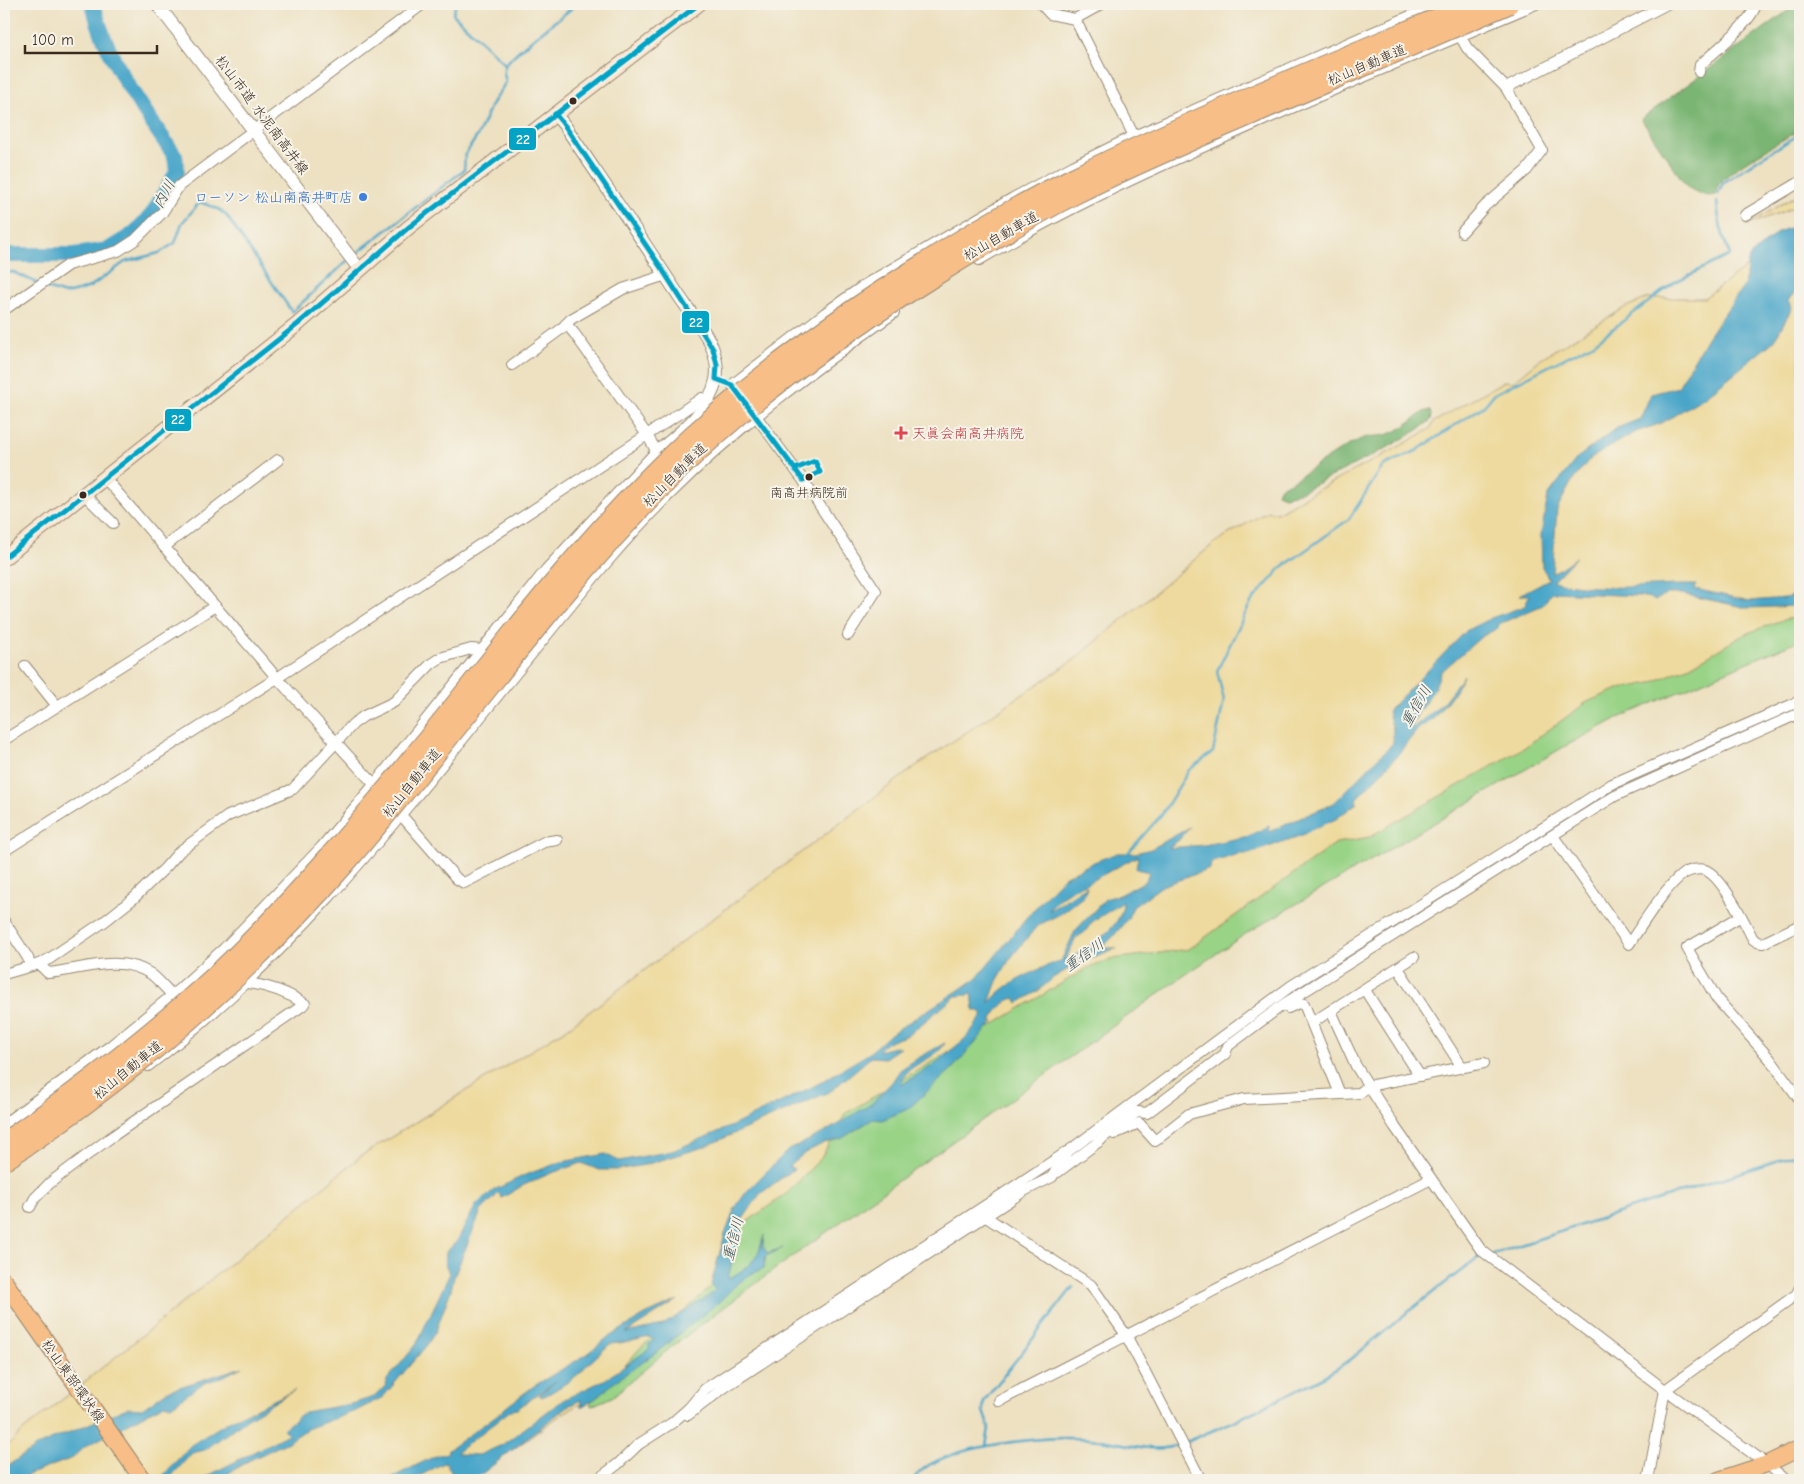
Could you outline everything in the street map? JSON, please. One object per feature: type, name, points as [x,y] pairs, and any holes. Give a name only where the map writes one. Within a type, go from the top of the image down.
[{"type":"highway","name":"松山自動車道","points":[[4,1142],[96,1076],[168,1018],[222,969],[332,853],[410,761],[544,594],[607,521],[668,458],[727,405],[790,354],[875,293],[938,253],[970,233],[1068,180],[1269,88],[1472,4]]},
{"type":"highway","name":"松山自動車道","points":[[4,1161],[104,1090],[234,981],[345,864],[556,604],[619,532],[679,470],[730,423],[800,366],[885,307],[978,248],[1075,195],[1174,148],[1509,4]]},
{"type":"main road","points":[[4,558],[298,324],[409,227],[699,4]]},
{"type":"main road","name":"松山東部環状線","points":[[4,1281],[143,1480]]},
{"type":"main road","points":[[1718,1480],[1767,1464],[1800,1448]]},
{"type":"street","name":"松山市道 水泥南高井線","points":[[158,4],[360,270]]},
{"type":"street","points":[[4,310],[68,265],[118,251],[134,240],[162,213],[179,186],[423,4]]},
{"type":"street","points":[[1041,4],[1050,14],[1075,19],[1102,4]]},
{"type":"street","points":[[732,385],[825,313],[866,284],[1012,198],[1134,136],[1438,4]]},
{"type":"street","points":[[1444,4],[1467,48],[1506,88],[1542,150],[1527,170],[1485,206],[1462,232]]},
{"type":"street","points":[[4,1172],[103,1101],[175,1046],[248,982],[317,911],[401,815],[585,588],[627,540],[669,495],[757,416],[822,364],[896,312],[1030,230],[1148,172],[1321,95],[1536,4]]},
{"type":"street","points":[[1506,88],[1667,4]]},
{"type":"street","points":[[1699,72],[1700,65],[1736,32],[1755,10],[1756,4]]},
{"type":"street","points":[[1075,19],[1134,136]]},
{"type":"street","points":[[4,1125],[112,1046],[173,996],[225,949],[322,848],[375,785],[547,570],[657,452],[672,440],[702,409],[708,400],[716,379],[717,365],[713,349],[666,276],[555,114]]},
{"type":"street","points":[[1745,215],[1800,182]]},
{"type":"street","points":[[512,365],[560,330],[571,319],[623,290],[666,276]]},
{"type":"street","points":[[566,324],[657,452]]},
{"type":"street","points":[[716,379],[732,385],[757,416],[803,480],[876,591],[848,635]]},
{"type":"street","points":[[4,851],[277,678],[702,398],[708,400]]},
{"type":"street","points":[[164,547],[278,460]]},
{"type":"street","points":[[105,478],[277,678],[375,785]]},
{"type":"street","points":[[84,494],[113,523]]},
{"type":"street","points":[[4,740],[215,606]]},
{"type":"street","points":[[4,974],[49,959],[105,921],[134,898],[180,851],[228,816],[293,789],[353,724],[364,716],[394,702],[431,664],[440,658],[471,648],[482,650]]},
{"type":"street","points":[[25,666],[57,706]]},
{"type":"street","points":[[597,1480],[618,1464],[639,1444],[689,1408],[705,1389],[1070,1150],[1291,986],[1612,784],[1800,701]]},
{"type":"street","points":[[672,1422],[686,1416],[725,1387],[1024,1192],[1052,1177],[1137,1112],[1147,1113],[1225,1054],[1228,1046],[1284,1004],[1615,796],[1800,713]]},
{"type":"street","points":[[401,815],[458,879],[464,882],[544,842],[557,840]]},
{"type":"street","points":[[1553,836],[1629,944],[1674,883],[1684,873],[1691,870],[1706,870],[1715,878],[1757,942],[1763,943],[1800,925]]},
{"type":"street","points":[[1741,916],[1687,948],[1717,999],[1770,1060],[1800,1100]]},
{"type":"street","points":[[4,921],[34,965],[48,972],[68,971],[102,964],[134,967],[150,974],[173,996]]},
{"type":"street","points":[[1313,1022],[1414,957]]},
{"type":"street","points":[[1398,968],[1462,1067]]},
{"type":"street","points":[[30,1207],[35,1198],[51,1182],[103,1143],[305,1004],[277,989],[248,982]]},
{"type":"street","points":[[1365,990],[1420,1076]]},
{"type":"street","points":[[1221,1037],[1234,1035],[1299,1003],[1304,1004],[1313,1022],[1340,1094]]},
{"type":"street","points":[[1331,1011],[1356,1066],[1368,1086],[1481,1250],[1786,1480]]},
{"type":"street","points":[[1097,1142],[1139,1123],[1155,1141],[1189,1114],[1244,1099],[1360,1093],[1368,1086],[1484,1063]]},
{"type":"street","points":[[1052,1177],[1070,1150]]},
{"type":"street","points":[[999,1401],[1431,1179]]},
{"type":"street","points":[[986,1217],[1091,1285],[1126,1335],[1201,1480]]},
{"type":"street","points":[[1648,1480],[1665,1390],[1799,1293]]},
{"type":"green space","points":[[1797,4],[1800,4],[1800,130],[1735,169],[1719,184],[1715,195],[1697,193],[1687,187],[1641,119]]},
{"type":"green space","points":[[1425,411],[1431,411],[1431,420],[1418,430],[1385,449],[1298,493],[1284,496],[1277,493],[1279,488],[1349,445],[1362,438],[1385,435],[1396,431]]},
{"type":"green space","points":[[1800,616],[1800,640],[1618,718],[1562,748],[1247,933],[1179,979],[778,1267],[670,1348],[612,1397],[591,1406],[590,1399],[602,1392],[639,1349],[682,1313],[731,1253],[741,1226],[787,1193],[821,1158],[845,1114],[1087,968],[1112,959],[1189,949],[1336,843],[1369,837],[1525,747],[1587,702],[1618,689],[1651,683],[1692,665],[1745,634],[1779,621]]},
{"type":"sand","points":[[1800,193],[1800,205],[1745,226]]},
{"type":"sand","points":[[1800,235],[1800,616],[1779,621],[1745,634],[1692,665],[1651,683],[1618,689],[1587,702],[1525,747],[1369,837],[1336,843],[1189,949],[1112,959],[1087,968],[845,1114],[821,1158],[787,1193],[741,1226],[731,1253],[715,1283],[639,1349],[602,1392],[565,1412],[471,1480],[4,1480],[4,1450],[23,1431],[361,1156],[569,1027],[916,766],[1074,660],[1217,541],[1268,511],[1277,513],[1411,440],[1430,429],[1434,422],[1504,381],[1513,382],[1543,357],[1626,307],[1649,298],[1704,298],[1756,260]]},
{"type":"water","name":"重信川","points":[[1800,224],[1800,283],[1799,288],[1789,299],[1792,308],[1774,341],[1706,396],[1662,423],[1636,432],[1610,446],[1588,461],[1571,483],[1557,509],[1552,574],[1576,557],[1553,581],[1588,587],[1696,585],[1695,589],[1750,601],[1785,598],[1800,594],[1800,606],[1747,608],[1682,594],[1666,594],[1655,601],[1639,596],[1552,592],[1543,605],[1499,624],[1498,628],[1481,637],[1441,672],[1434,689],[1418,713],[1410,730],[1441,705],[1464,675],[1455,691],[1434,718],[1418,729],[1396,757],[1356,799],[1357,803],[1336,819],[1305,834],[1249,854],[1239,854],[1211,863],[1210,869],[1162,886],[1133,907],[1128,918],[1101,948],[1117,948],[1080,962],[1053,978],[1037,992],[1018,1003],[1015,998],[1004,1004],[991,1021],[994,1021],[952,1069],[908,1109],[882,1120],[873,1119],[841,1139],[824,1143],[805,1153],[789,1166],[794,1169],[760,1194],[743,1219],[728,1278],[752,1262],[757,1255],[764,1235],[763,1246],[767,1253],[783,1248],[766,1256],[764,1268],[751,1274],[736,1285],[720,1301],[656,1353],[617,1380],[595,1399],[581,1407],[581,1400],[568,1406],[474,1480],[447,1480],[452,1474],[446,1462],[412,1480],[387,1480],[433,1457],[447,1453],[448,1450],[534,1386],[589,1353],[607,1338],[645,1315],[678,1300],[626,1333],[663,1325],[710,1295],[715,1290],[711,1284],[725,1234],[735,1208],[747,1191],[787,1151],[825,1132],[871,1104],[892,1082],[900,1070],[945,1043],[934,1054],[908,1072],[903,1078],[901,1085],[933,1065],[966,1038],[983,1015],[980,1011],[974,1011],[972,992],[968,995],[956,996],[908,1035],[886,1043],[878,1051],[901,1047],[885,1058],[871,1057],[831,1091],[704,1147],[645,1165],[616,1170],[599,1170],[581,1163],[549,1174],[522,1186],[502,1198],[499,1193],[481,1211],[454,1277],[436,1331],[427,1345],[383,1397],[358,1410],[307,1429],[288,1442],[248,1461],[218,1480],[200,1480],[288,1434],[283,1429],[304,1412],[351,1404],[374,1397],[385,1387],[386,1381],[416,1345],[450,1273],[445,1265],[446,1252],[457,1241],[476,1205],[494,1190],[525,1175],[561,1162],[605,1154],[619,1161],[672,1151],[732,1126],[816,1085],[868,1054],[892,1033],[976,979],[1041,901],[1064,877],[1094,862],[1117,853],[1135,853],[1151,849],[1190,827],[1179,840],[1168,848],[1204,845],[1249,836],[1269,826],[1269,832],[1334,803],[1393,743],[1393,730],[1388,711],[1467,630],[1491,618],[1525,606],[1529,595],[1519,595],[1549,579],[1542,567],[1541,535],[1548,495],[1577,458],[1617,428],[1640,419],[1651,394],[1678,387],[1708,336],[1744,286],[1749,257],[1778,232]],"holes":[[[1138,856],[1136,869],[1149,872],[1146,881],[1119,895],[1105,899],[1075,931],[1061,961],[1012,983],[989,1003],[997,981],[1010,959],[1037,926],[1062,913],[1084,896],[1087,886],[1049,911],[1057,900],[1068,892]],[[1123,902],[1122,911],[1110,929],[1092,945],[1065,961],[1076,938],[1085,932],[1092,922]],[[649,1337],[654,1340],[649,1344],[649,1349],[606,1379],[563,1400],[502,1445],[479,1455],[457,1452],[511,1410],[517,1409],[556,1381],[539,1395],[542,1397],[572,1379],[610,1344]]]},
{"type":"water","points":[[242,1367],[202,1384],[171,1406],[164,1404],[85,1447],[73,1458],[30,1474],[22,1480],[4,1480],[4,1468],[39,1445],[127,1408],[142,1409],[167,1391]]},
{"type":"water","points":[[295,1390],[248,1418],[205,1450],[192,1453],[168,1480],[159,1480],[191,1445],[229,1421]]},
{"type":"waterway","name":"内川","points":[[4,255],[75,255],[108,250],[134,234],[152,215],[177,172],[175,156],[138,102],[116,64],[99,25],[93,4]]},
{"type":"waterway","points":[[456,4],[453,14],[505,64]]},
{"type":"waterway","points":[[353,256],[464,170],[465,155],[479,133],[492,103],[506,82],[504,68],[509,60],[577,4]]},
{"type":"waterway","points":[[1718,194],[1723,183],[1800,134]]},
{"type":"waterway","points":[[43,287],[65,294],[78,291],[90,287],[125,262],[159,253],[175,243],[182,223],[200,202],[218,209],[226,215],[292,312],[347,261]]},
{"type":"waterway","points":[[1126,855],[1162,814],[1189,770],[1213,752],[1224,700],[1217,671],[1251,602],[1281,568],[1349,519],[1383,466],[1416,451],[1484,406],[1494,394],[1594,343],[1675,282],[1730,255],[1721,229],[1717,202]]},
{"type":"waterway","points":[[4,273],[13,272],[37,283]]},
{"type":"waterway","points":[[1493,1254],[1800,1153]]},
{"type":"waterway","points":[[1184,1443],[1241,1418],[1325,1376],[1350,1360],[1479,1257],[1483,1257]]},
{"type":"waterway","points":[[986,1446],[989,1428],[983,1411],[984,1401],[1073,1287]]},
{"type":"waterway","points":[[912,1480],[926,1467],[945,1457],[1013,1442],[1037,1439],[1082,1438],[1149,1448],[1179,1445]]},
{"type":"transit line","name":"22","points":[[4,558],[298,324],[409,227],[699,4]]},
{"type":"transit line","name":"22","points":[[555,114],[662,269],[713,349],[717,365],[716,379],[732,385],[803,480],[820,472],[815,461],[795,469]]},
{"type":"place","name":"ローソン 松山南高井町店","points":[[363,197]]},
{"type":"place","name":"天眞会南高井病院","points":[[901,433]]},
{"type":"place","name":"南高井病院前","points":[[809,477]]}]
